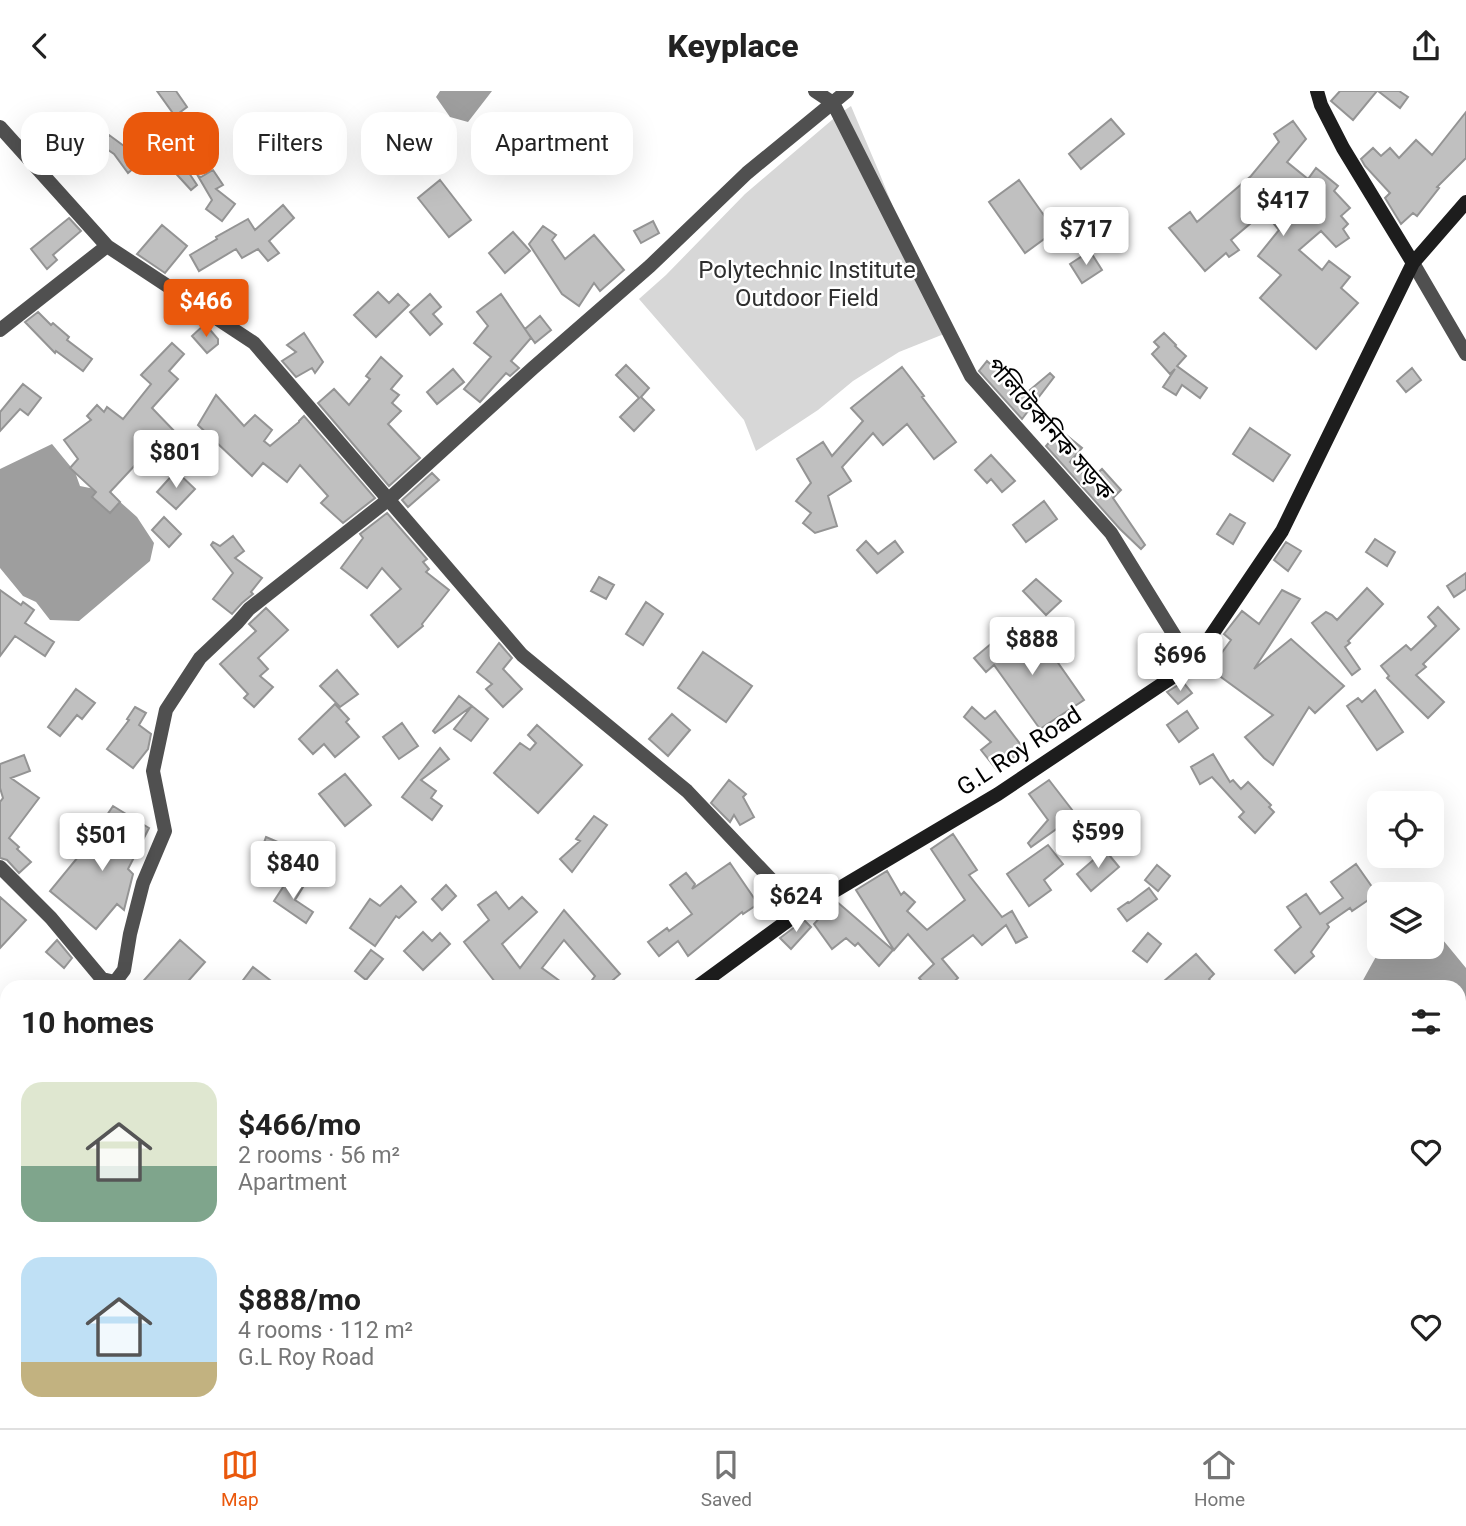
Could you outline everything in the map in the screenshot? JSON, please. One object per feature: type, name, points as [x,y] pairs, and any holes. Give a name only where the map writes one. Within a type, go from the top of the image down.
[{"type":"main road","points":[[1317,91],[1321,105],[1343,148],[1413,263]]},
{"type":"main road","name":"G.L Roy Road","points":[[706,980],[801,911],[998,794],[1192,664],[1282,531],[1413,263],[1466,202]]},
{"type":"street","points":[[815,91],[833,103]]},
{"type":"street","points":[[116,980],[124,970],[143,883],[165,831],[153,771],[166,710],[200,658],[249,609],[389,499],[533,368],[650,267],[747,173],[847,91]]},
{"type":"street","name":"পলিটেকনিক সড়ক","points":[[833,103],[971,376],[1111,533],[1192,664]]},
{"type":"street","points":[[0,127],[107,246],[254,343],[522,655],[687,791],[801,911]]},
{"type":"street","points":[[0,330],[107,246]]},
{"type":"street","points":[[1413,263],[1466,354]]},
{"type":"street","points":[[0,867],[51,918],[102,979],[106,980]]},
{"type":"green space","name":"Polytechnic Institute Outdoor Field","points":[[851,106],[944,334],[899,352],[853,381],[818,410],[756,451],[744,420],[639,299],[745,194]]},
{"type":"shaded area","points":[[440,91],[492,91],[476,112],[471,112],[468,122],[457,119],[457,112],[446,112],[436,97]]},
{"type":"shaded area","points":[[52,444],[75,472],[80,486],[109,492],[137,517],[154,543],[150,561],[79,621],[50,620],[36,602],[23,596],[0,568],[0,469]]},
{"type":"shaded area","points":[[1444,941],[1466,968],[1466,980],[1363,980],[1375,959],[1444,959]]},
{"type":"building","points":[[157,91],[176,91],[187,107],[180,112],[172,112]]},
{"type":"building","points":[[1340,91],[1377,91],[1353,120],[1331,101]]},
{"type":"building","points":[[1378,91],[1399,91],[1408,97],[1400,108]]},
{"type":"building","points":[[1466,112],[1466,158],[1437,187],[1439,188],[1417,216],[1413,213],[1401,224],[1385,198],[1390,193],[1361,159],[1373,148],[1381,156],[1390,148],[1399,158],[1416,140],[1432,155]]},
{"type":"building","points":[[1111,119],[1124,134],[1081,169],[1069,154]]},
{"type":"building","points":[[1293,121],[1306,139],[1287,162],[1308,179],[1316,168],[1338,186],[1334,191],[1350,208],[1341,216],[1348,224],[1343,229],[1349,238],[1336,247],[1321,231],[1299,250],[1322,270],[1329,261],[1350,277],[1341,288],[1358,303],[1316,349],[1260,298],[1281,275],[1258,256],[1279,230],[1264,212],[1231,240],[1239,250],[1229,257],[1226,253],[1205,271],[1169,228],[1190,212],[1197,222],[1251,176],[1279,142],[1274,134]]},
{"type":"building","points":[[109,135],[123,145],[123,166],[109,151]]},
{"type":"building","points":[[177,175],[190,175],[197,185],[191,190]]},
{"type":"building","points":[[216,175],[223,185],[216,189],[235,204],[222,221],[206,209],[212,200],[198,176]]},
{"type":"building","points":[[440,180],[471,220],[449,237],[418,198]]},
{"type":"building","points":[[1019,180],[1055,231],[1025,253],[989,202]]},
{"type":"building","points":[[283,205],[294,218],[269,241],[279,253],[268,261],[258,249],[242,258],[236,249],[199,271],[190,255],[248,219],[255,230]]},
{"type":"building","points":[[69,218],[81,231],[53,255],[57,260],[47,269],[31,249]]},
{"type":"building","points":[[653,221],[659,233],[641,243],[634,231]]},
{"type":"building","points":[[162,225],[187,246],[165,273],[137,254]]},
{"type":"building","points":[[543,226],[556,235],[552,240],[565,259],[594,235],[624,270],[600,291],[594,283],[579,306],[562,294],[529,244]]},
{"type":"building","points":[[513,232],[530,251],[505,273],[489,253]]},
{"type":"building","points":[[1090,251],[1102,270],[1082,283],[1070,264]]},
{"type":"building","points":[[378,292],[389,303],[398,294],[409,305],[376,337],[354,315]]},
{"type":"building","points":[[430,294],[441,307],[433,314],[442,324],[430,335],[410,312]]},
{"type":"building","points":[[501,294],[531,338],[511,361],[519,368],[510,376],[506,373],[480,402],[464,389],[491,357],[474,343],[488,326],[477,312]]},
{"type":"building","points":[[38,312],[92,359],[83,371],[56,351],[55,353],[25,322]]},
{"type":"building","points":[[540,316],[551,330],[535,343],[525,329]]},
{"type":"building","points":[[205,324],[218,339],[218,344],[207,353],[192,336]]},
{"type":"building","points":[[304,333],[323,362],[315,373],[312,368],[296,377],[282,361],[296,352],[287,345]]},
{"type":"building","points":[[1164,333],[1186,356],[1177,366],[1207,388],[1200,398],[1182,385],[1176,395],[1163,387],[1175,369],[1170,374],[1152,354],[1159,347],[1154,342]]},
{"type":"building","points":[[172,343],[184,354],[169,371],[178,379],[152,408],[177,434],[162,447],[159,443],[110,492],[120,502],[110,513],[92,497],[96,492],[70,468],[78,459],[64,440],[91,420],[87,416],[97,405],[104,412],[107,407],[123,419],[151,384],[141,375]]},
{"type":"building","points":[[381,357],[402,376],[391,389],[399,395],[392,403],[401,411],[388,424],[420,458],[389,486],[318,403],[334,389],[349,405],[370,379],[366,376]]},
{"type":"building","points":[[987,361],[1024,395],[1050,373],[1054,377],[1022,419],[979,371]]},
{"type":"building","points":[[626,365],[649,388],[641,397],[654,410],[634,431],[620,417],[639,398],[616,375]]},
{"type":"building","points":[[902,367],[956,442],[934,459],[907,424],[883,445],[873,433],[842,467],[851,481],[828,496],[837,526],[815,533],[803,523],[811,513],[796,501],[811,483],[797,459],[823,442],[832,456],[863,421],[851,408]]},
{"type":"building","points":[[1412,368],[1421,380],[1406,392],[1397,381]]},
{"type":"building","points":[[453,369],[464,382],[437,404],[427,392]]},
{"type":"building","points":[[23,384],[41,398],[28,415],[20,409],[0,431],[0,412]]},
{"type":"building","points":[[216,395],[244,426],[255,415],[272,430],[264,441],[270,446],[304,416],[375,498],[343,523],[321,503],[328,496],[300,465],[287,482],[263,463],[252,476],[198,425]]},
{"type":"building","points":[[1250,428],[1290,455],[1273,481],[1233,454]]},
{"type":"building","points":[[1060,430],[1082,448],[1070,462],[1090,480],[1102,469],[1121,490],[1113,498],[1145,545],[1141,549],[1046,446]]},
{"type":"building","points":[[991,455],[1015,481],[1002,492],[991,479],[987,483],[975,470]]},
{"type":"building","points":[[176,471],[195,489],[176,509],[157,492]]},
{"type":"building","points":[[432,473],[439,480],[408,507],[402,500]]},
{"type":"building","points":[[1044,501],[1057,519],[1026,542],[1013,525]]},
{"type":"building","points":[[387,513],[427,559],[423,562],[429,569],[426,572],[449,590],[423,626],[398,647],[371,615],[401,589],[382,568],[367,588],[341,568],[363,538],[360,534]]},
{"type":"building","points":[[1230,514],[1245,523],[1233,544],[1217,534]]},
{"type":"building","points":[[164,517],[181,534],[169,547],[152,530]]},
{"type":"building","points":[[233,536],[244,551],[235,558],[262,578],[251,592],[253,594],[232,614],[213,599],[233,573],[211,545],[213,542],[220,546]]},
{"type":"building","points":[[1375,539],[1395,552],[1387,566],[1366,552]]},
{"type":"building","points":[[866,541],[878,554],[895,541],[903,552],[877,573],[857,550]]},
{"type":"building","points":[[1286,542],[1301,551],[1288,571],[1274,560]]},
{"type":"building","points":[[1466,573],[1466,589],[1454,597],[1447,586]]},
{"type":"building","points":[[599,577],[614,585],[606,599],[591,591]]},
{"type":"building","points":[[1036,579],[1061,601],[1046,615],[1023,591]]},
{"type":"building","points":[[1367,588],[1383,604],[1345,647],[1360,669],[1352,675],[1312,623],[1326,612],[1337,620]]},
{"type":"building","points":[[0,590],[21,605],[23,602],[34,610],[25,623],[54,642],[45,656],[15,636],[0,656]]},
{"type":"building","points":[[1282,590],[1300,599],[1254,669],[1291,639],[1344,686],[1315,713],[1309,707],[1273,765],[1245,737],[1273,715],[1210,669],[1231,640],[1224,634],[1242,611],[1259,624]]},
{"type":"building","points":[[646,602],[663,614],[643,645],[626,634]]},
{"type":"building","points":[[1438,607],[1459,629],[1423,664],[1426,667],[1416,675],[1444,702],[1428,718],[1387,678],[1389,676],[1381,666],[1406,645],[1411,650],[1436,626],[1428,617]]},
{"type":"building","points":[[266,608],[288,630],[258,658],[268,669],[260,676],[273,687],[254,707],[244,698],[248,694],[220,664],[256,631],[249,624]]},
{"type":"building","points":[[1010,628],[1028,650],[1042,640],[1084,700],[1040,729],[994,665],[986,672],[974,658]]},
{"type":"building","points":[[499,643],[512,658],[503,669],[522,689],[503,707],[486,689],[492,684],[477,672]]},
{"type":"building","points":[[703,652],[752,686],[726,722],[678,688]]},
{"type":"building","points":[[337,670],[358,694],[340,707],[320,686]]},
{"type":"building","points":[[1183,682],[1192,693],[1178,704],[1167,692]]},
{"type":"building","points":[[76,689],[95,703],[82,719],[77,715],[60,736],[48,727]]},
{"type":"building","points":[[1375,690],[1403,732],[1377,750],[1347,706],[1358,698],[1362,702]]},
{"type":"building","points":[[459,696],[472,706],[435,733],[433,731]]},
{"type":"building","points":[[335,704],[349,719],[346,722],[359,737],[335,757],[324,744],[313,754],[299,739]]},
{"type":"building","points":[[472,706],[488,719],[471,741],[454,729]]},
{"type":"building","points":[[135,707],[146,713],[139,725],[151,734],[148,749],[133,768],[107,749],[129,720],[127,719]]},
{"type":"building","points":[[972,707],[985,719],[995,711],[1024,749],[997,770],[981,750],[991,742],[964,717]]},
{"type":"building","points":[[1187,711],[1198,728],[1179,742],[1167,725]]},
{"type":"building","points":[[672,714],[690,730],[668,756],[649,739]]},
{"type":"building","points":[[402,723],[418,746],[399,759],[383,737]]},
{"type":"building","points":[[537,725],[582,765],[538,813],[494,773],[520,743],[530,750],[536,743],[528,735]]},
{"type":"building","points":[[440,748],[449,759],[421,780],[436,791],[431,798],[442,806],[432,820],[402,797]]},
{"type":"building","points":[[1213,754],[1230,782],[1233,780],[1241,789],[1248,782],[1271,805],[1269,807],[1274,812],[1255,833],[1239,817],[1244,812],[1212,777],[1200,784],[1191,767]]},
{"type":"building","points":[[24,755],[30,771],[11,778],[39,798],[9,838],[31,862],[19,873],[7,860],[0,858],[0,802],[3,798],[0,788],[0,764]]},
{"type":"building","points":[[345,774],[371,805],[345,826],[319,794]]},
{"type":"building","points":[[729,780],[746,794],[743,797],[754,817],[740,825],[734,815],[730,822],[711,803]]},
{"type":"building","points":[[1049,780],[1076,815],[1031,847],[1028,843],[1048,820],[1029,794]]},
{"type":"building","points":[[113,806],[149,828],[128,869],[133,874],[124,910],[117,904],[96,929],[50,891],[92,840],[111,856],[124,831],[105,818]]},
{"type":"building","points":[[594,816],[607,825],[572,872],[560,859],[580,841],[576,839]]},
{"type":"building","points":[[953,834],[977,870],[969,875],[1002,917],[1012,911],[1027,937],[1016,943],[1006,925],[982,945],[973,935],[942,959],[958,978],[956,980],[921,980],[919,978],[934,964],[908,934],[894,950],[856,890],[887,871],[901,895],[904,892],[915,902],[907,911],[927,930],[965,900],[931,849]]},
{"type":"building","points":[[266,837],[278,842],[276,848],[288,852],[280,875],[256,865]]},
{"type":"building","points":[[1048,845],[1063,864],[1044,880],[1051,890],[1029,906],[1007,874]]},
{"type":"building","points":[[1105,850],[1119,867],[1091,891],[1077,874]]},
{"type":"building","points":[[730,863],[758,904],[743,914],[742,912],[688,956],[678,941],[659,956],[648,942],[692,914],[670,885],[686,873],[695,884],[692,889]]},
{"type":"building","points":[[1356,864],[1369,882],[1367,901],[1352,911],[1350,908],[1327,924],[1329,927],[1311,952],[1314,956],[1295,973],[1275,950],[1301,927],[1287,907],[1306,894],[1320,914],[1343,898],[1331,882]]},
{"type":"building","points":[[1157,865],[1170,876],[1158,891],[1145,880]]},
{"type":"building","points":[[289,878],[303,887],[295,900],[313,912],[306,923],[274,901]]},
{"type":"building","points":[[446,885],[456,896],[442,910],[432,899]]},
{"type":"building","points":[[401,886],[416,902],[399,918],[396,916],[375,946],[350,928],[370,899],[380,906]]},
{"type":"building","points":[[1149,888],[1157,899],[1127,921],[1118,909]]},
{"type":"building","points":[[496,892],[509,909],[522,897],[537,912],[502,944],[520,968],[564,910],[620,974],[613,980],[592,980],[595,976],[564,940],[542,968],[558,980],[494,980],[464,942],[489,920],[478,905]]},
{"type":"building","points":[[0,897],[26,920],[0,948]]},
{"type":"building","points":[[836,901],[893,950],[879,966],[858,943],[855,946],[846,938],[832,949],[814,924]]},
{"type":"building","points":[[804,920],[811,927],[791,949],[780,938]]},
{"type":"building","points":[[423,932],[432,941],[440,933],[450,944],[423,970],[404,951]]},
{"type":"building","points":[[1148,933],[1161,944],[1147,962],[1133,951]]},
{"type":"building","points":[[57,940],[72,958],[64,968],[46,952]]},
{"type":"building","points":[[180,940],[205,962],[189,980],[144,980]]},
{"type":"building","points":[[371,950],[383,959],[366,980],[355,971]]},
{"type":"building","points":[[1196,954],[1214,974],[1210,980],[1165,980]]},
{"type":"building","points":[[253,967],[270,980],[243,980]]}]
